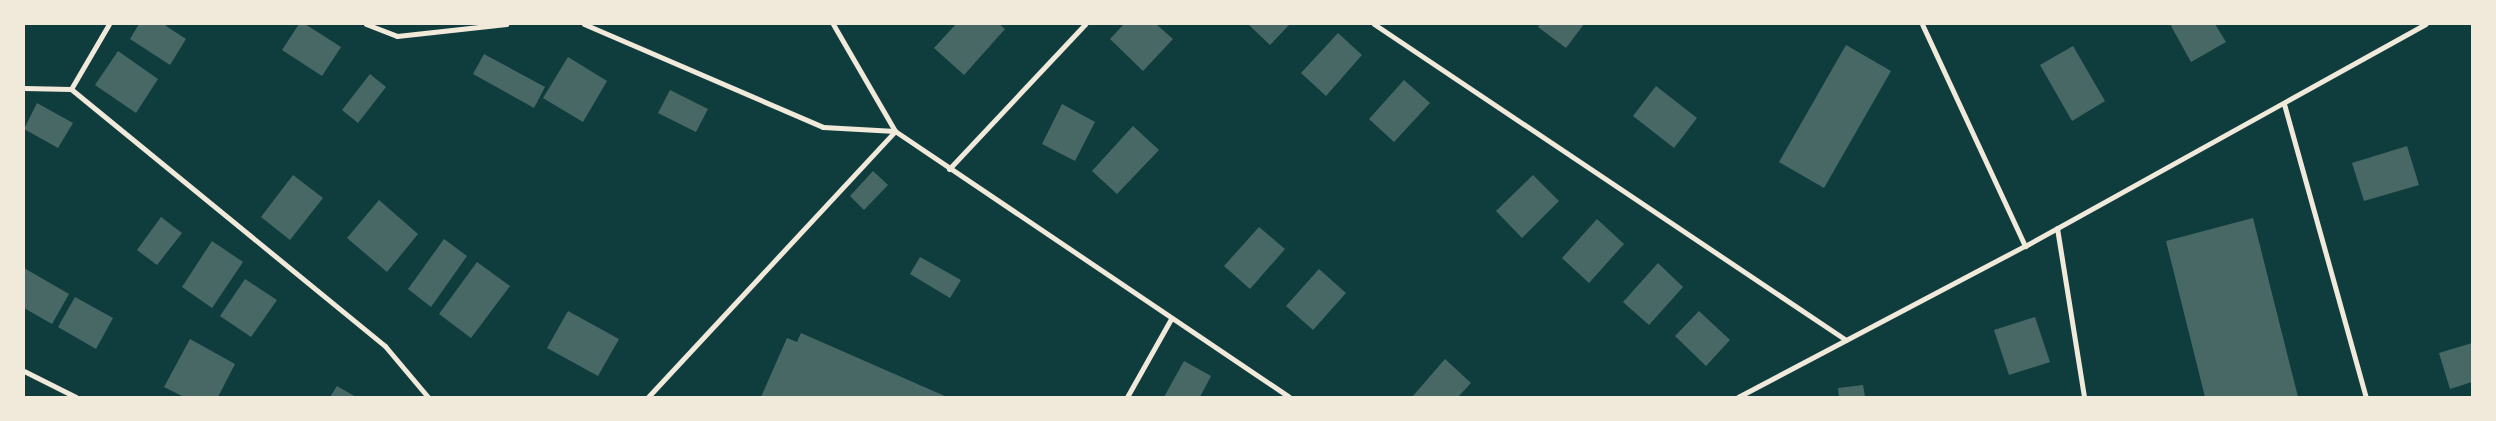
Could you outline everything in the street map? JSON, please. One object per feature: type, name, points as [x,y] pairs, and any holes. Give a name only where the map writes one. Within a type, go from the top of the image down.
[{"type":"street","points":[[71,89],[108,24]]},
{"type":"street","points":[[366,24],[397,36],[506,24]]},
{"type":"street","points":[[584,24],[823,127],[894,131]]},
{"type":"street","points":[[833,24],[894,131],[1289,397]]},
{"type":"street","points":[[949,169],[1085,24]]},
{"type":"street","points":[[1374,24],[1846,340]]},
{"type":"street","points":[[1922,24],[2025,246]]},
{"type":"street","points":[[1738,397],[2025,246],[2426,24]]},
{"type":"street","points":[[24,88],[71,89],[385,346],[428,397]]},
{"type":"street","points":[[2284,104],[2366,397]]},
{"type":"street","points":[[648,397],[894,131]]},
{"type":"street","points":[[2057,228],[2084,397]]},
{"type":"street","points":[[1127,397],[1171,319]]},
{"type":"street","points":[[24,371],[76,397]]},
{"type":"building","points":[[139,24],[167,24],[166,26],[186,39],[170,65],[130,39]]},
{"type":"building","points":[[299,24],[305,24],[341,47],[322,76],[282,50]]},
{"type":"building","points":[[956,24],[999,24],[1005,29],[964,75],[934,48]]},
{"type":"building","points":[[1124,24],[1156,24],[1173,39],[1143,71],[1110,39]]},
{"type":"building","points":[[1248,24],[1290,24],[1270,45]]},
{"type":"building","points":[[1540,24],[1584,24],[1566,48],[1538,27]]},
{"type":"building","points":[[2170,24],[2215,24],[2226,42],[2191,62]]},
{"type":"building","points":[[1338,33],[1362,55],[1326,96],[1301,73]]},
{"type":"building","points":[[1846,45],[1891,71],[1824,188],[1779,162]]},
{"type":"building","points":[[2073,46],[2105,101],[2072,121],[2040,65]]},
{"type":"building","points":[[118,51],[158,79],[136,113],[95,85]]},
{"type":"building","points":[[484,54],[545,87],[534,108],[473,74]]},
{"type":"building","points":[[568,57],[607,81],[583,122],[543,98]]},
{"type":"building","points":[[370,74],[386,87],[358,123],[342,110]]},
{"type":"building","points":[[1404,80],[1430,103],[1394,142],[1369,119]]},
{"type":"building","points":[[1656,86],[1697,118],[1674,148],[1633,116]]},
{"type":"building","points":[[670,90],[708,109],[696,132],[658,113]]},
{"type":"building","points":[[37,103],[73,123],[58,148],[24,129]]},
{"type":"building","points":[[1062,104],[1095,122],[1075,161],[1042,144]]},
{"type":"building","points":[[1133,126],[1159,150],[1117,194],[1092,171]]},
{"type":"building","points":[[2407,146],[2419,185],[2364,201],[2352,163]]},
{"type":"building","points":[[873,171],[888,185],[864,210],[850,196]]},
{"type":"building","points":[[293,175],[323,198],[290,240],[261,217]]},
{"type":"building","points":[[1533,175],[1559,201],[1522,238],[1496,211]]},
{"type":"building","points":[[379,200],[418,234],[387,272],[347,238]]},
{"type":"building","points":[[161,217],[182,233],[157,265],[137,250]]},
{"type":"building","points":[[2253,218],[2298,397],[2205,397],[2166,241]]},
{"type":"building","points":[[1597,219],[1624,244],[1589,283],[1562,258]]},
{"type":"building","points":[[1259,227],[1285,249],[1250,289],[1224,266]]},
{"type":"building","points":[[444,239],[467,256],[431,307],[408,289]]},
{"type":"building","points":[[212,241],[243,262],[212,308],[182,287]]},
{"type":"building","points":[[920,257],[961,280],[950,298],[910,274]]},
{"type":"building","points":[[477,262],[510,286],[471,338],[439,314]]},
{"type":"building","points":[[1658,263],[1683,287],[1649,325],[1623,302]]},
{"type":"building","points":[[24,268],[69,294],[52,324],[24,308]]},
{"type":"building","points":[[1319,269],[1346,293],[1313,330],[1286,306]]},
{"type":"building","points":[[245,279],[277,300],[251,337],[220,316]]},
{"type":"building","points":[[75,297],[113,318],[96,349],[58,327]]},
{"type":"building","points":[[568,311],[619,339],[598,376],[547,348]]},
{"type":"building","points":[[1699,311],[1730,340],[1706,366],[1675,336]]},
{"type":"building","points":[[2035,317],[2050,362],[2009,375],[1994,330]]},
{"type":"building","points":[[801,333],[947,397],[761,397],[787,338],[797,342]]},
{"type":"building","points":[[190,339],[235,364],[218,397],[184,397],[164,387]]},
{"type":"building","points":[[2472,343],[2472,382],[2450,389],[2439,353]]},
{"type":"building","points":[[1445,359],[1471,383],[1458,397],[1412,397]]},
{"type":"building","points":[[1184,361],[1211,376],[1200,397],[1164,397]]},
{"type":"building","points":[[1863,385],[1865,397],[1839,397],[1838,388]]},
{"type":"building","points":[[337,386],[356,397],[330,397]]}]
